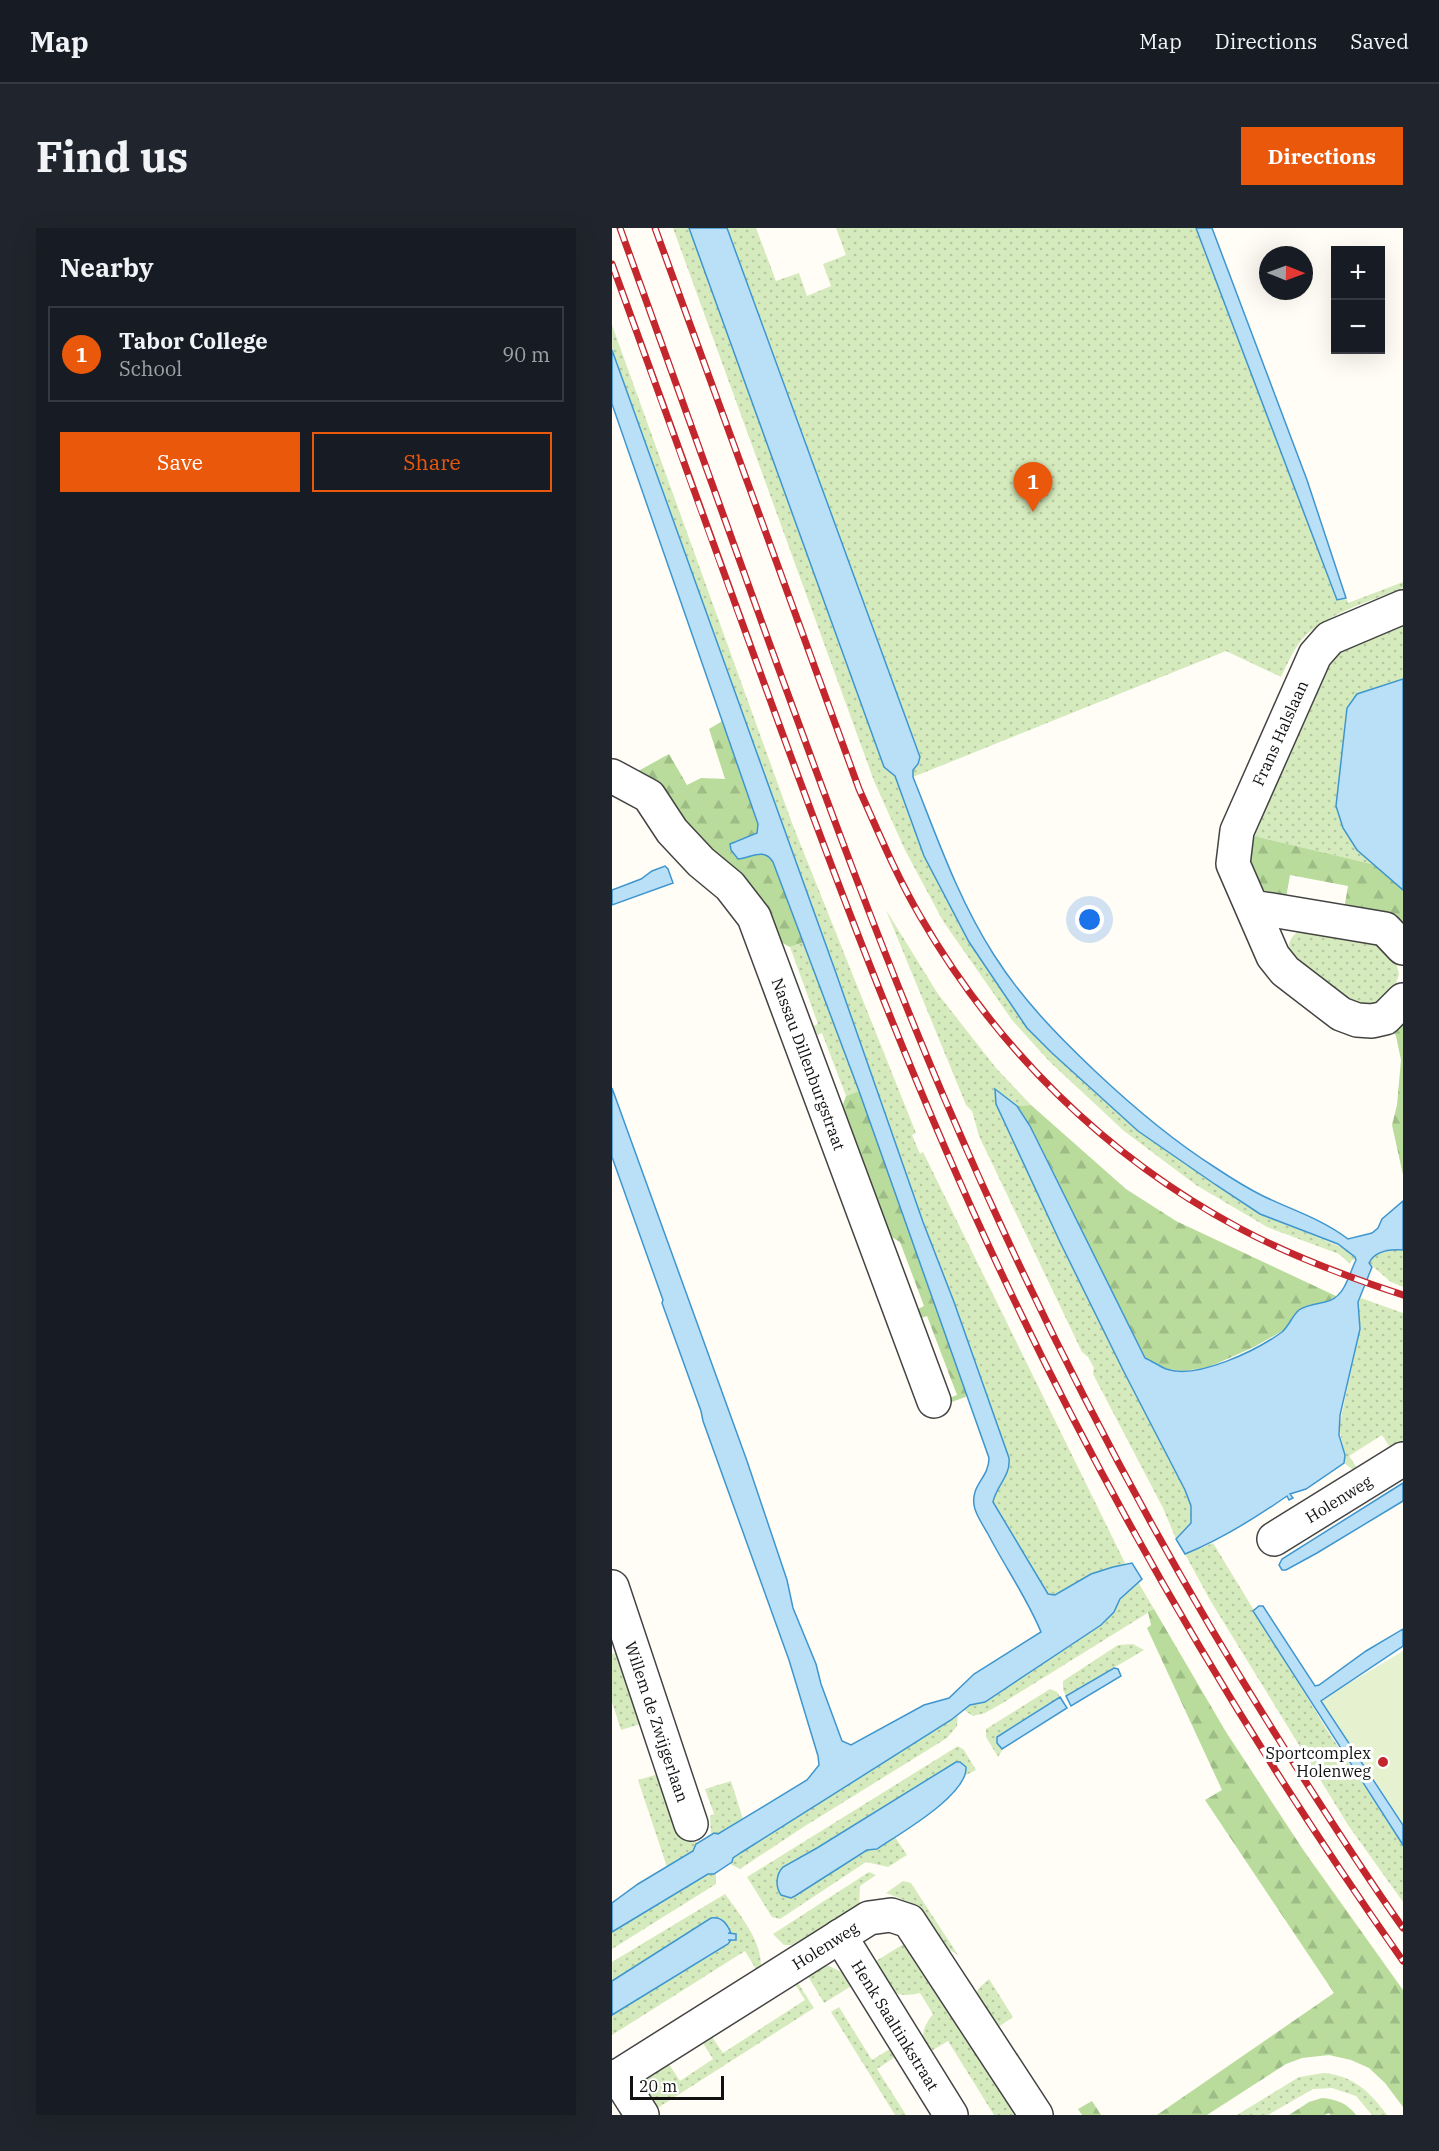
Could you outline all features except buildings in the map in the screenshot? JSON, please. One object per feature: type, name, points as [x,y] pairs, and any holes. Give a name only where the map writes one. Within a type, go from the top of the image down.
[{"type":"street","name":"Frans Halslaan","points":[[1403,607],[1330,638],[1315,655],[1237,831],[1233,864],[1273,956],[1285,972],[1341,1014],[1357,1020],[1372,1021],[1384,1018],[1403,1000]]},
{"type":"street","name":"Nassau Dillenburgstraat","points":[[612,776],[649,796],[672,831],[701,862],[730,886],[754,916],[934,1401]]},
{"type":"street","points":[[1253,907],[1385,930],[1403,948]]},
{"type":"street","name":"Holenweg","points":[[1274,1539],[1403,1459]]},
{"type":"street","name":"Willem de Zwijgerlaan","points":[[612,1587],[691,1824]]},
{"type":"street","name":"Holenweg","points":[[615,2078],[869,1918],[891,1915],[909,1921],[1036,2115]]},
{"type":"street","name":"Henk Saaltinkstraat","points":[[840,1936],[951,2115]]},
{"type":"street","points":[[615,2078],[642,2115]]},
{"type":"green space","points":[[673,228],[689,228],[884,766],[895,776],[924,856],[969,942],[1027,1028],[1138,1131],[1260,1214],[1344,1248],[1355,1257],[1350,1264],[1339,1254],[1267,1227],[1196,1185],[1124,1131],[1050,1062],[1012,1020],[943,921],[905,850],[874,781]]},
{"type":"green space","points":[[727,228],[756,228],[776,281],[799,273],[807,296],[831,286],[823,264],[846,255],[836,228],[1196,228],[1337,600],[1346,598],[1348,603],[1403,582],[1403,588],[1353,607],[1307,634],[1292,654],[1281,677],[1226,651],[913,777],[913,770],[920,756]]},
{"type":"green space","points":[[612,325],[792,823],[916,1133],[912,1135],[920,1154],[923,1152],[1126,1565],[1098,1572],[1055,1595],[1048,1594],[993,1502],[1008,1470],[1009,1458],[612,350]]},
{"type":"green space","points":[[1403,623],[1403,679],[1357,694],[1347,708],[1336,806],[1357,850],[1376,865],[1250,835],[1332,655]]},
{"type":"green space","points":[[724,720],[758,824],[757,833],[735,841],[730,846],[766,855],[773,862],[804,942],[790,947],[775,939],[631,775],[669,754],[687,785],[701,778],[725,779],[709,729]]},
{"type":"green space","points":[[1250,835],[1376,865],[1403,890],[1403,929],[1344,909],[1348,886],[1290,875],[1286,898],[1261,889],[1248,866]]},
{"type":"green space","points":[[886,910],[938,994],[996,1068],[1031,1105],[1017,1106],[995,1090],[996,1104],[1060,1242],[1185,1490],[1191,1506],[1191,1523],[1176,1539],[1163,1508],[1093,1374],[1094,1368],[1082,1352],[979,1136],[972,1111],[966,1105]]},
{"type":"green space","points":[[1301,929],[1376,939],[1394,953],[1399,974],[1394,990],[1383,1003],[1356,1007],[1289,955],[1290,940]]},
{"type":"green space","points":[[804,942],[859,1091],[846,1096],[822,1033],[817,1035],[813,1026],[818,1024],[790,947]]},
{"type":"green space","points":[[1403,1017],[1403,1175],[1392,1125],[1397,1105],[1401,1060],[1396,1036],[1391,1028]]},
{"type":"green space","points":[[859,1091],[968,1396],[949,1403],[947,1399],[957,1395],[927,1316],[921,1318],[918,1309],[924,1306],[900,1242],[885,1233],[840,1113],[846,1096]]},
{"type":"green space","points":[[1031,1105],[1126,1189],[1176,1221],[1336,1296],[1329,1301],[1309,1305],[1293,1317],[1284,1330],[1254,1347],[1209,1367],[1184,1371],[1167,1369],[1145,1358],[1030,1126],[1017,1106]]},
{"type":"green space","points":[[1403,1250],[1403,1287],[1391,1282],[1369,1263],[1375,1256],[1384,1252]]},
{"type":"green space","points":[[1361,1298],[1403,1313],[1403,1450],[1395,1455],[1382,1435],[1349,1456],[1363,1477],[1344,1463],[1345,1455],[1339,1427],[1360,1329],[1358,1302]]},
{"type":"green space","points":[[1213,1543],[1327,1730],[1403,1845],[1403,1902],[1348,1825],[1210,1600],[1185,1554]]},
{"type":"green space","points":[[1138,1582],[1154,1609],[985,1713],[973,1716],[964,1710],[970,1705],[985,1702],[1101,1625],[1127,1591]]},
{"type":"green space","points":[[1154,1609],[1226,1732],[1304,1851],[1403,1990],[1403,2107],[1385,2083],[1369,2068],[1351,2060],[1329,2055],[1302,2058],[1286,2064],[1207,2115],[1157,2115],[1334,1993],[1205,1800],[1222,1790],[1147,1628],[1151,1625],[1148,1612]]},
{"type":"green space","points":[[1133,1644],[1144,1650],[1066,1696],[1063,1681],[1118,1645]]},
{"type":"green space","points":[[623,1650],[647,1722],[621,1730],[612,1702],[612,1654]]},
{"type":"green space","name":"Sportcomplex Holenweg","points":[[1403,1651],[1403,1823],[1321,1700]]},
{"type":"green space","points":[[1050,1689],[1057,1692],[1060,1697],[997,1737],[1003,1749],[998,1757],[986,1737],[986,1729]]},
{"type":"green space","points":[[958,1714],[957,1726],[947,1738],[740,1869],[730,1864],[733,1858],[742,1852]]},
{"type":"green space","points":[[958,1746],[964,1750],[976,1770],[966,1775],[966,1769],[956,1762],[783,1867],[795,1896],[867,1850],[877,1849],[895,1837],[907,1855],[888,1867],[866,1862],[780,1919],[772,1917],[747,1877]]},
{"type":"green space","points":[[661,1775],[690,1838],[698,1843],[693,1851],[667,1867],[638,1780]]},
{"type":"green space","points":[[731,1781],[743,1819],[718,1835],[711,1834],[710,1816],[714,1814],[705,1789]]},
{"type":"green space","points":[[869,1872],[876,1875],[860,1886],[859,1907],[792,1945],[784,1945],[773,1934]]},
{"type":"green space","points":[[716,1873],[716,1884],[612,1949],[612,1932],[708,1874]]},
{"type":"green space","points":[[903,1881],[911,1883],[958,1955],[939,1943],[909,1902],[886,1893]]},
{"type":"green space","points":[[725,1894],[744,1920],[754,1939],[761,1959],[761,1969],[757,1971],[745,1951],[612,2035],[612,2015],[728,1944],[728,1939],[736,1934],[728,1934],[720,1919],[715,1918],[612,1981],[612,1962]]},
{"type":"green space","points":[[907,1942],[1021,2115],[994,2115],[948,2041],[928,2053],[923,2033],[933,2014],[920,1993],[902,1995],[895,1993],[885,1985],[871,1964]]},
{"type":"green space","points":[[829,1966],[846,1974],[853,1985],[824,2003],[806,1973]]},
{"type":"green space","points":[[989,1979],[1013,2017],[997,2028],[976,1996],[978,1989]]},
{"type":"green space","points":[[796,1980],[814,2008],[656,2109],[637,2080],[667,2061],[680,2081],[713,2059],[701,2040],[710,2034],[723,2053],[805,2000],[793,1981]]},
{"type":"green space","points":[[839,2007],[872,2060],[893,2047],[898,2055],[877,2069],[906,2115],[895,2115],[831,2012]]},
{"type":"green space","points":[[1324,2073],[1344,2078],[1360,2086],[1387,2115],[1372,2115],[1356,2096],[1332,2088],[1313,2089],[1268,2115],[1237,2115],[1299,2077]]},
{"type":"green space","points":[[1322,2098],[1341,2102],[1356,2115],[1330,2115],[1329,2113],[1289,2115],[1309,2102]]},
{"type":"green space","points":[[1092,2101],[1101,2115],[1082,2115],[1078,2109]]},
{"type":"water","points":[[689,228],[727,228],[920,757],[913,770],[913,777],[959,890],[981,934],[1005,971],[1028,1002],[1054,1030],[1124,1097],[1184,1146],[1245,1186],[1317,1220],[1348,1239],[1372,1233],[1378,1228],[1382,1219],[1403,1201],[1403,1250],[1383,1252],[1372,1259],[1369,1263],[1372,1267],[1358,1302],[1360,1329],[1340,1415],[1339,1435],[1345,1455],[1344,1463],[1306,1489],[1290,1494],[1293,1498],[1289,1500],[1287,1496],[1238,1528],[1185,1554],[1176,1539],[1191,1523],[1191,1506],[1185,1490],[1060,1242],[996,1104],[995,1089],[1017,1106],[1030,1126],[1145,1358],[1163,1368],[1179,1371],[1210,1367],[1258,1347],[1282,1332],[1299,1310],[1332,1300],[1337,1296],[1348,1279],[1356,1260],[1355,1257],[1338,1244],[1260,1214],[1138,1131],[1027,1028],[969,942],[924,856],[895,776],[884,767]]},
{"type":"water","points":[[1196,228],[1212,228],[1307,480],[1346,598],[1337,600]]},
{"type":"water","points":[[612,350],[1009,1458],[1006,1476],[993,1502],[1048,1594],[1055,1595],[1091,1574],[1132,1563],[1142,1579],[1120,1599],[1114,1612],[1101,1625],[985,1702],[970,1705],[951,1720],[742,1852],[714,1874],[708,1874],[612,1932],[612,1903],[638,1884],[693,1851],[696,1844],[714,1833],[718,1834],[807,1780],[819,1765],[789,1660],[612,1157],[612,1088],[747,1461],[787,1580],[793,1608],[816,1664],[842,1741],[851,1745],[924,1705],[949,1698],[974,1674],[1041,1632],[976,1512],[975,1492],[986,1471],[989,1458],[859,1091],[773,862],[766,855],[761,854],[738,859],[731,850],[730,844],[757,833],[758,824],[612,404]]},
{"type":"water","points":[[1403,679],[1403,890],[1357,850],[1343,828],[1336,806],[1347,708],[1357,694]]},
{"type":"water","points":[[665,866],[673,883],[612,905],[612,890],[641,879]]},
{"type":"water","points":[[1403,1483],[1403,1501],[1317,1553],[1282,1570],[1279,1565],[1282,1559]]},
{"type":"water","points":[[1263,1606],[1315,1686],[1403,1629],[1403,1646],[1321,1701],[1403,1825],[1403,1845],[1253,1611]]},
{"type":"water","points":[[1114,1668],[1118,1669],[1121,1676],[1071,1706],[1066,1696]]},
{"type":"water","points":[[1060,1697],[1067,1708],[1002,1749],[997,1743],[997,1737]]},
{"type":"water","points":[[956,1762],[966,1767],[964,1778],[956,1790],[930,1813],[877,1849],[867,1850],[795,1896],[791,1898],[781,1895],[777,1880],[783,1867]]},
{"type":"water","points":[[711,1918],[724,1921],[731,1933],[728,1933],[736,1934],[736,1940],[731,1940],[612,2015],[612,1981]]},
{"type":"railway","points":[[620,228],[770,645],[897,983],[943,1095],[1022,1271],[1109,1444],[1203,1614],[1252,1697],[1340,1835],[1403,1928]]},
{"type":"railway","points":[[655,228],[859,789],[903,885],[950,964],[1019,1054],[1099,1132],[1143,1167],[1190,1199],[1279,1248],[1403,1295]]},
{"type":"railway","points":[[612,264],[815,823],[903,1047],[999,1268],[1089,1448],[1186,1624],[1291,1794],[1403,1961]]},
{"type":"place","name":"Tabor College","points":[[1033,512]]},
{"type":"place","name":"Sportcomplex Holenweg","points":[[1383,1762]]}]
